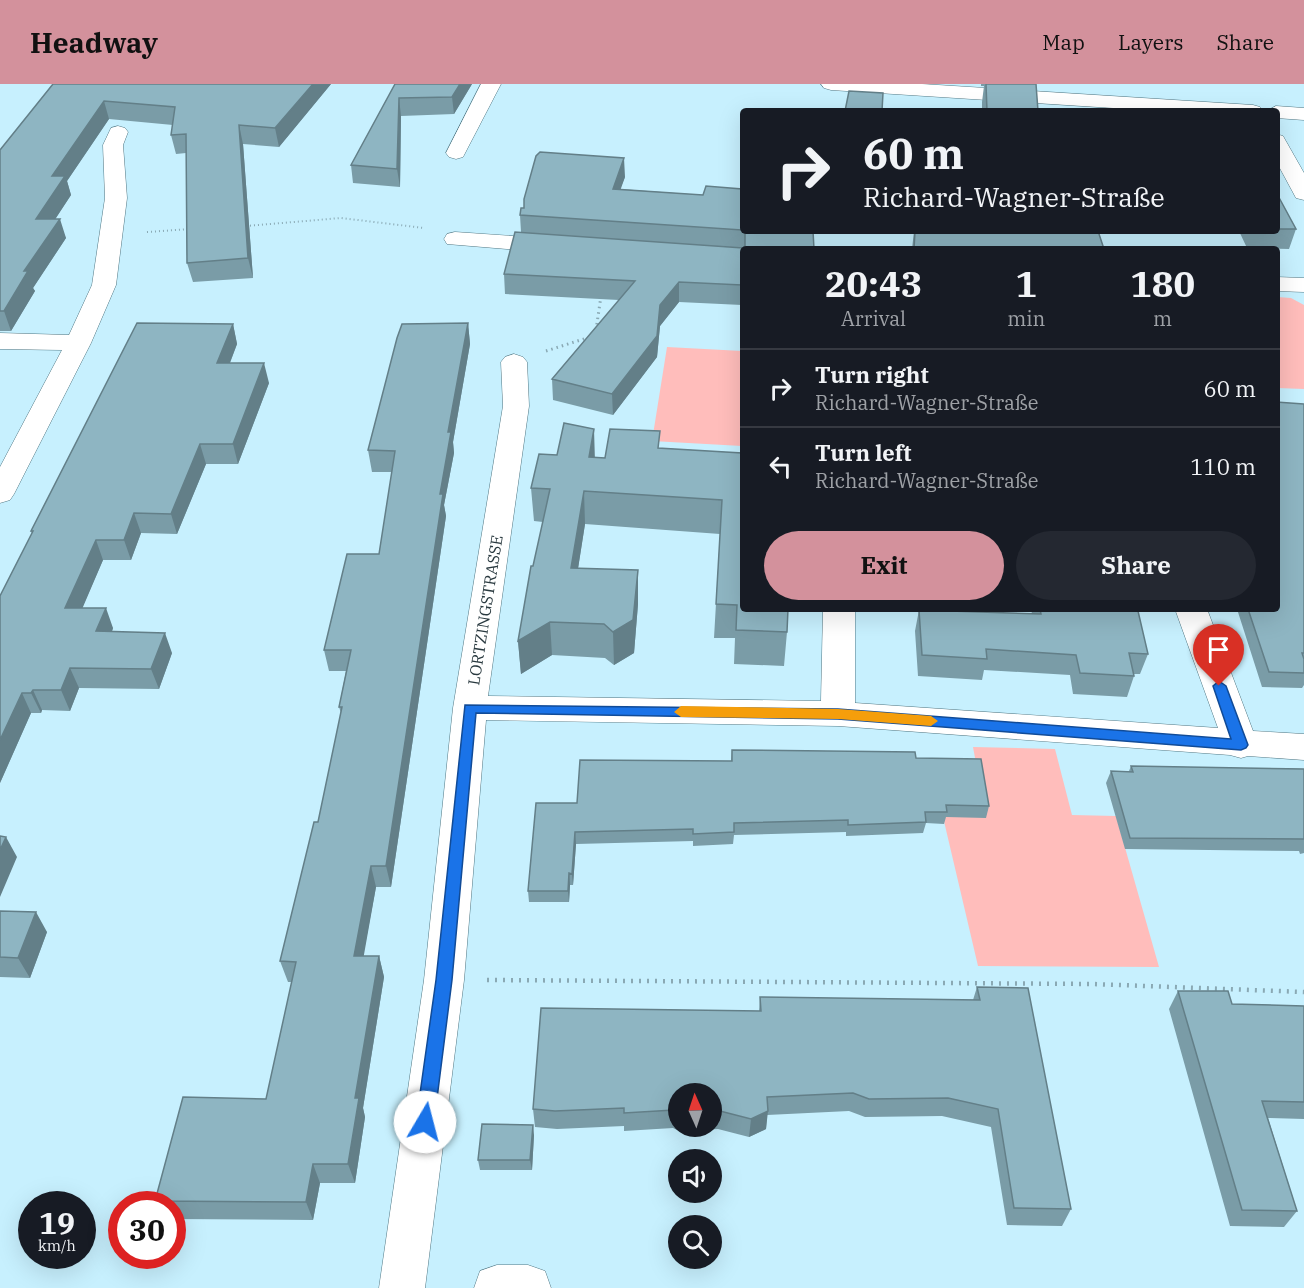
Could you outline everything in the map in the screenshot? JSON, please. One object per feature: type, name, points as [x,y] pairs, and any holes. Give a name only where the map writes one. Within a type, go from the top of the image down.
[{"type":"street","points":[[456,153],[491,84]]},
{"type":"street","points":[[831,84],[1260,106]]},
{"type":"street","points":[[1280,112],[1304,114]]},
{"type":"street","points":[[0,494],[78,343],[104,285],[116,198],[113,145],[118,132]]},
{"type":"street","points":[[1280,148],[1304,194]]},
{"type":"street","points":[[455,240],[572,247]]},
{"type":"street","points":[[1280,284],[1304,285]]},
{"type":"street","points":[[0,341],[78,343]]},
{"type":"street","name":"LORTZINGSTRASSE","points":[[402,1288],[444,980],[470,708],[516,406],[514,362]]},
{"type":"street","points":[[838,714],[839,612]]},
{"type":"street","points":[[1192,612],[1241,745]]},
{"type":"street","points":[[470,708],[838,714],[1241,745],[1304,747]]},
{"type":"street","points":[[497,1288],[528,1288]]},
{"type":"path","points":[[243,226],[341,218],[435,230],[455,240]]},
{"type":"path","points":[[111,234],[199,229]]},
{"type":"path","points":[[514,362],[595,335],[601,292]]},
{"type":"path","points":[[444,980],[1093,984],[1304,992]]},
{"type":"shaded area","points":[[1280,297],[1291,298],[1304,305],[1304,389],[1280,388]]},
{"type":"shaded area","points":[[667,347],[740,351],[740,446],[652,441]]},
{"type":"shaded area","points":[[973,747],[1055,749],[1072,815],[1116,816],[1159,967],[978,966],[943,817],[986,817]]},
{"type":"building","points":[[53,84],[313,84],[275,128],[239,125],[248,258],[187,263],[186,134],[171,135],[175,107],[104,101],[52,176],[65,176],[36,219],[60,219],[24,271],[28,271],[4,311],[0,311],[0,150]]},
{"type":"building","points":[[395,84],[460,84],[452,97],[399,98],[397,169],[351,165]]},
{"type":"building","points":[[986,84],[1036,84],[1038,108],[987,108]]},
{"type":"building","points":[[849,91],[883,93],[882,108],[846,108]]},
{"type":"building","points":[[540,152],[624,158],[613,189],[703,195],[706,186],[740,189],[740,230],[520,215],[521,208],[524,208],[524,199],[536,156]]},
{"type":"building","points":[[1280,199],[1296,229],[1280,229]]},
{"type":"building","points":[[515,232],[740,248],[740,285],[679,282],[660,305],[657,336],[612,394],[552,379],[635,281],[504,274]]},
{"type":"building","points":[[745,234],[813,234],[814,246],[745,246]]},
{"type":"building","points":[[915,234],[1099,234],[1103,246],[914,246]]},
{"type":"building","points":[[137,323],[233,324],[217,363],[264,363],[233,444],[200,444],[171,514],[134,513],[124,540],[96,540],[65,608],[106,608],[96,631],[165,633],[151,669],[70,668],[61,690],[33,690],[31,693],[22,693],[0,740],[0,596]]},
{"type":"building","points":[[468,323],[448,432],[451,432],[440,494],[443,494],[386,866],[371,866],[354,956],[379,956],[355,1098],[359,1098],[348,1164],[313,1164],[306,1202],[186,1201],[186,1191],[158,1191],[183,1097],[266,1099],[296,962],[280,961],[314,822],[318,822],[342,707],[339,707],[351,650],[324,650],[347,554],[379,554],[395,451],[368,450],[402,324]]},
{"type":"building","points":[[1280,402],[1304,404],[1304,653],[1302,653],[1304,673],[1269,672],[1249,612],[1280,612]]},
{"type":"building","points":[[564,423],[594,429],[589,457],[605,458],[610,429],[660,431],[658,448],[740,453],[740,612],[788,612],[787,632],[736,630],[737,605],[716,604],[722,500],[584,491],[571,568],[638,570],[633,620],[613,632],[604,624],[550,622],[518,641],[531,566],[533,566],[550,489],[531,488],[539,454],[557,455]]},
{"type":"building","points":[[919,612],[1041,614],[1041,612],[1138,612],[1148,654],[1129,653],[1134,676],[1080,673],[1076,655],[986,649],[987,659],[922,655]]},
{"type":"building","points":[[732,750],[915,752],[916,758],[981,759],[989,806],[946,805],[947,812],[925,812],[926,822],[848,825],[848,820],[734,823],[734,832],[693,834],[693,829],[575,832],[572,874],[569,873],[568,891],[528,891],[536,803],[577,803],[580,760],[732,761]]},
{"type":"building","points":[[1131,766],[1304,769],[1304,839],[1130,838],[1111,771],[1133,772]]},
{"type":"building","points":[[0,836],[6,837],[0,850]]},
{"type":"building","points":[[0,911],[36,912],[18,958],[0,957]]},
{"type":"building","points":[[977,987],[1028,988],[1071,1209],[1014,1208],[998,1109],[948,1098],[869,1099],[853,1093],[767,1097],[768,1111],[751,1119],[722,1112],[722,1083],[668,1083],[668,1110],[624,1113],[624,1108],[555,1111],[533,1109],[541,1008],[761,1011],[760,997],[980,1000]]},
{"type":"building","points":[[1178,991],[1228,991],[1232,1004],[1304,1006],[1304,1102],[1262,1101],[1297,1211],[1242,1210]]},
{"type":"building","points":[[482,1124],[533,1125],[530,1160],[478,1160]]},
{"type":"slow traffic","points":[[681,712],[838,714],[931,721]]},
{"type":"route","points":[[425,1122],[444,980],[470,708],[838,714],[1241,745],[1219,686]]}]
